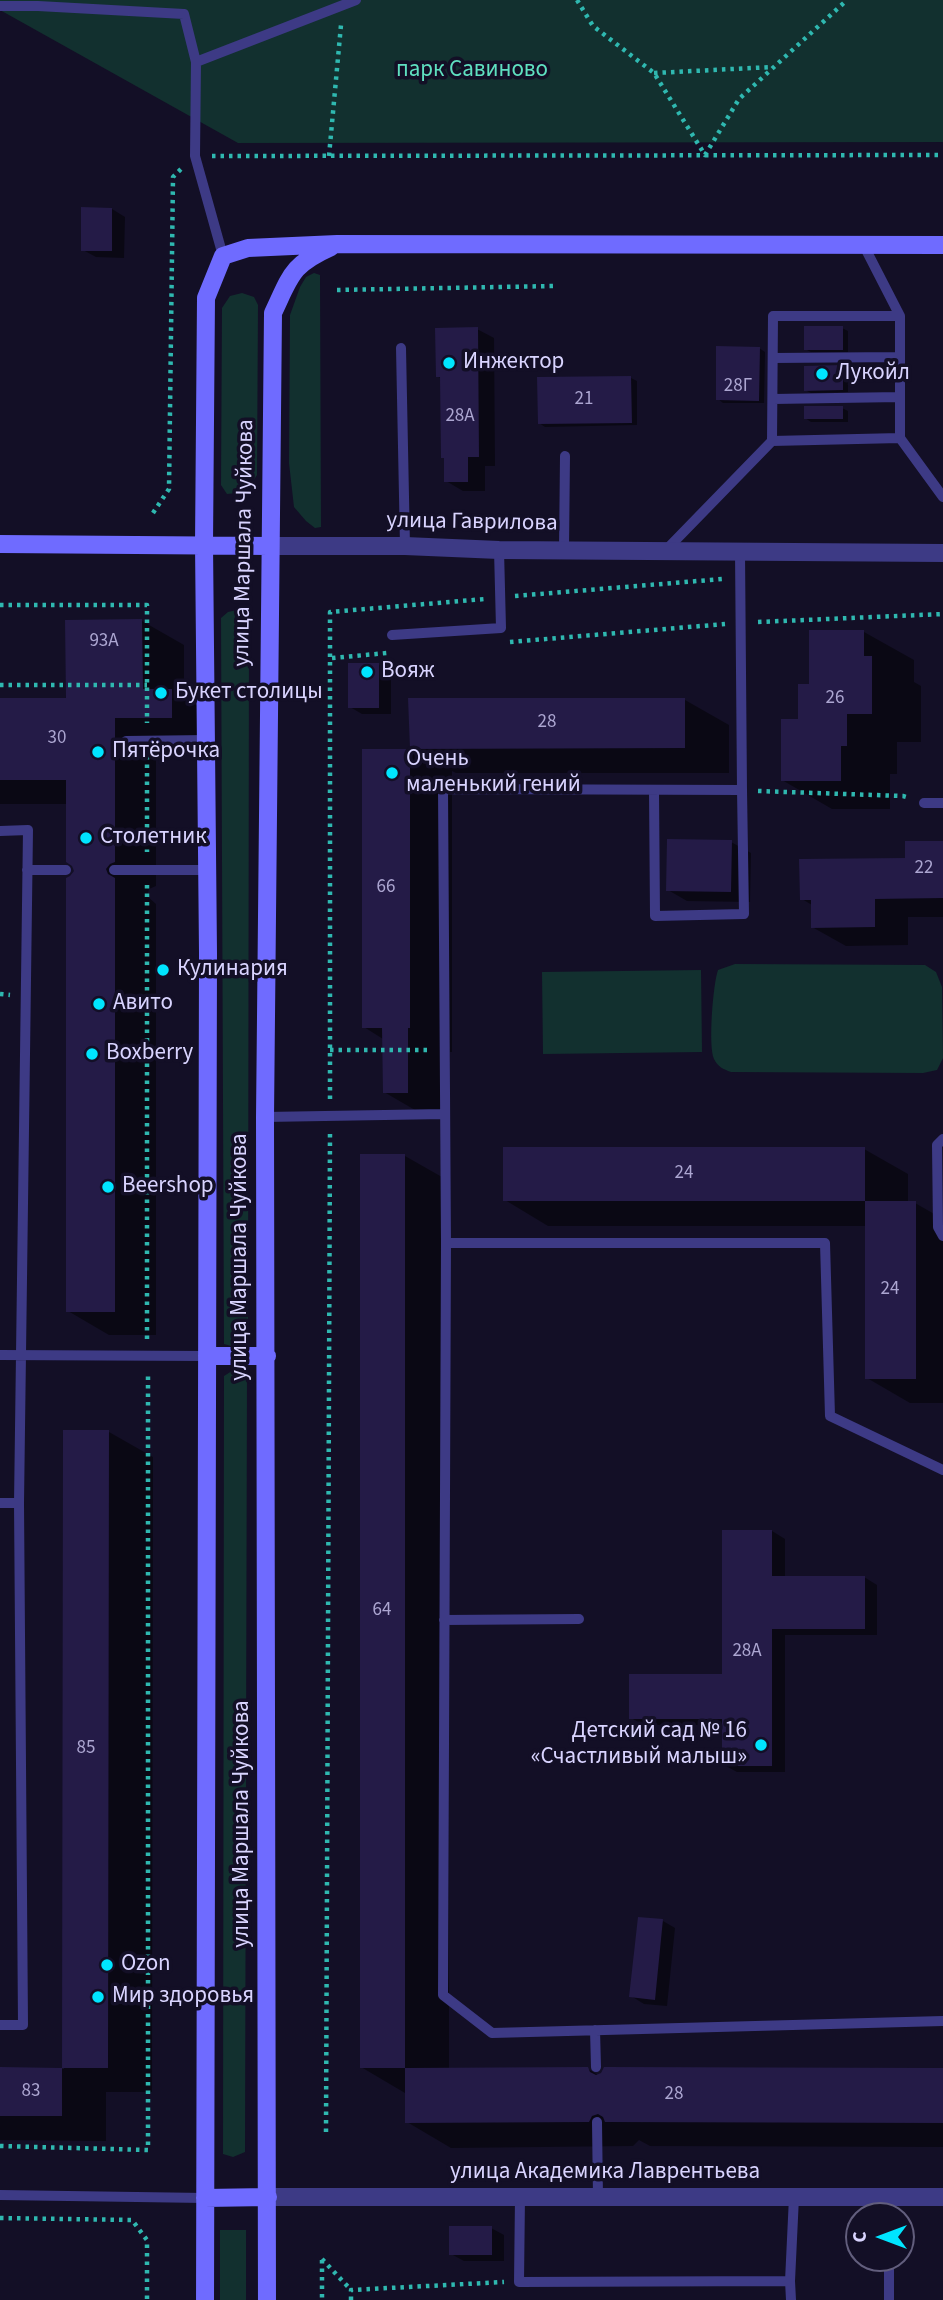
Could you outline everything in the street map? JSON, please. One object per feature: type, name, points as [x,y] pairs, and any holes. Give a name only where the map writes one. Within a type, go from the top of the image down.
[{"type":"main road","points":[[223,256],[248,248],[337,244],[943,245]]},
{"type":"main road","name":"улица Маршала Чуйкова","points":[[267,2300],[265,1117],[273,313],[293,270],[310,256],[337,244]]},
{"type":"main road","name":"улица Маршала Чуйкова","points":[[205,2300],[208,870],[204,544],[206,298],[223,256]]},
{"type":"main road","name":"улица Гаврилова","points":[[0,544],[270,546]]},
{"type":"main road","points":[[207,1356],[267,1356]]},
{"type":"main road","points":[[205,2198],[268,2197]]},
{"type":"street","name":"улица Гаврилова","points":[[270,546],[943,553]]},
{"type":"street","name":"улица Академика Лаврентьева","points":[[268,2197],[943,2197]]},
{"type":"lane","points":[[183,0],[196,61],[195,156],[223,256]]},
{"type":"lane","points":[[196,61],[356,0]]},
{"type":"lane","points":[[0,6],[38,3],[184,14]]},
{"type":"lane","points":[[863,244],[900,316],[900,438],[943,497]]},
{"type":"lane","points":[[666,550],[772,440],[773,316],[900,316]]},
{"type":"lane","points":[[401,348],[405,546]]},
{"type":"lane","points":[[773,358],[900,357]]},
{"type":"lane","points":[[773,399],[900,397]]},
{"type":"lane","points":[[772,440],[900,438]]},
{"type":"lane","points":[[564,549],[565,456]]},
{"type":"lane","points":[[392,635],[501,628],[499,550]]},
{"type":"lane","points":[[654,790],[655,916],[744,914],[740,552]]},
{"type":"lane","points":[[126,741],[207,740]]},
{"type":"lane","points":[[742,790],[443,789],[446,1243],[443,1995],[492,2033],[943,2021]]},
{"type":"lane","points":[[923,803],[943,803]]},
{"type":"lane","points":[[0,831],[29,830],[19,1503],[23,2025],[0,2025]]},
{"type":"lane","points":[[27,870],[66,870]]},
{"type":"lane","points":[[114,870],[208,870]]},
{"type":"lane","points":[[265,1117],[444,1114]]},
{"type":"lane","points":[[943,1139],[937,1145],[938,1227],[943,1236]]},
{"type":"lane","points":[[446,1243],[825,1242],[830,1416],[943,1470]]},
{"type":"lane","points":[[0,1355],[207,1356]]},
{"type":"lane","points":[[0,1503],[19,1503]]},
{"type":"lane","points":[[444,1620],[579,1619]]},
{"type":"lane","points":[[595,2030],[596,2067]]},
{"type":"lane","points":[[597,2122],[598,2197]]},
{"type":"lane","points":[[0,2195],[205,2198]]},
{"type":"lane","points":[[520,2197],[519,2281],[790,2281]]},
{"type":"lane","points":[[791,2300],[794,2197]]},
{"type":"lane","points":[[889,2197],[889,2202]]},
{"type":"lane","points":[[889,2272],[889,2300]]},
{"type":"path","points":[[577,0],[593,26],[654,73],[705,155]]},
{"type":"path","points":[[705,155],[739,99],[847,0]]},
{"type":"path","points":[[343,5],[329,156],[943,155]]},
{"type":"path","points":[[654,73],[774,67]]},
{"type":"path","points":[[337,290],[554,286]]},
{"type":"path","points":[[326,2132],[332,658],[330,612],[741,577]]},
{"type":"path","points":[[0,605],[147,605],[148,2150],[0,2146]]},
{"type":"path","points":[[509,642],[742,622],[943,614]]},
{"type":"path","points":[[332,658],[400,652]]},
{"type":"path","points":[[0,685],[147,685]]},
{"type":"path","points":[[742,790],[903,796],[923,803]]},
{"type":"path","points":[[330,1050],[444,1050]]},
{"type":"path","points":[[0,2218],[132,2220],[147,2240],[147,2300]]},
{"type":"path","points":[[322,2300],[322,2259],[351,2290],[351,2300]]},
{"type":"path","points":[[351,2290],[519,2281]]},
{"type":"green space","name":"парк Савиново","points":[[0,0],[943,0],[943,142],[238,143],[0,10]]},
{"type":"green space","points":[[314,273],[320,275],[321,527],[315,528],[294,507],[289,463],[290,315],[300,287],[306,277]]},
{"type":"green space","points":[[242,293],[254,297],[258,305],[257,475],[246,492],[227,494],[221,485],[222,308],[230,296]]},
{"type":"green space","points":[[228,612],[245,612],[249,617],[248,1342],[235,1347],[224,1344],[221,618]]},
{"type":"green space","points":[[735,964],[925,965],[936,972],[942,987],[943,1058],[937,1070],[923,1073],[726,1070],[717,1064],[712,1052],[713,1001],[718,970]]},
{"type":"green space","points":[[701,970],[702,1052],[543,1054],[542,972]]},
{"type":"green space","points":[[235,1369],[247,1374],[245,2152],[233,2157],[223,2154],[224,1376]]},
{"type":"green space","points":[[220,2230],[246,2230],[246,2300],[220,2300]]},
{"type":"building","points":[[81,207],[112,208],[112,251],[81,251]]},
{"type":"building","points":[[804,326],[843,326],[843,350],[804,350]]},
{"type":"building","points":[[478,327],[479,457],[468,457],[468,482],[444,482],[440,377],[436,377],[435,328]]},
{"type":"building","points":[[716,346],[760,347],[759,401],[716,400]]},
{"type":"building","points":[[843,365],[843,390],[804,391],[804,366]]},
{"type":"building","points":[[631,376],[632,423],[538,424],[537,377]]},
{"type":"building","points":[[804,406],[843,406],[843,419],[804,419]]},
{"type":"building","points":[[142,619],[143,689],[172,689],[172,718],[115,718],[115,862],[106,869],[108,874],[115,878],[115,1312],[66,1312],[66,878],[74,871],[66,862],[66,780],[0,780],[0,698],[66,698],[65,620]]},
{"type":"building","points":[[809,630],[864,630],[864,656],[872,656],[872,714],[847,714],[847,746],[841,746],[841,781],[781,781],[781,719],[798,719],[798,684],[809,684]]},
{"type":"building","points":[[348,663],[379,663],[379,708],[348,708]]},
{"type":"building","points":[[408,698],[685,698],[685,748],[410,749]]},
{"type":"building","points":[[362,749],[410,749],[408,1093],[383,1093],[382,1028],[362,1028]]},
{"type":"building","points":[[667,839],[732,840],[731,892],[666,891]]},
{"type":"building","points":[[905,841],[943,841],[943,898],[875,899],[875,927],[811,928],[811,900],[800,900],[799,859],[905,858]]},
{"type":"building","points":[[503,1147],[865,1147],[865,1201],[503,1201]]},
{"type":"building","points":[[360,1154],[405,1154],[405,2068],[360,2068]]},
{"type":"building","points":[[865,1201],[916,1201],[916,1379],[865,1379]]},
{"type":"building","points":[[63,1430],[109,1430],[108,2068],[62,2068]]},
{"type":"building","points":[[722,1530],[772,1530],[772,1576],[865,1576],[865,1629],[772,1629],[772,1766],[722,1766],[722,1719],[629,1719],[629,1674],[722,1674]]},
{"type":"building","points":[[638,1917],[663,1919],[655,2000],[629,1997]]},
{"type":"building","points":[[0,2067],[62,2068],[62,2116],[0,2116]]},
{"type":"building","points":[[588,2067],[590,2072],[596,2075],[601,2073],[604,2067],[943,2068],[943,2123],[605,2122],[598,2114],[592,2116],[589,2122],[405,2123],[405,2068]]},
{"type":"building","points":[[449,2226],[492,2226],[492,2255],[449,2255]]},
{"type":"place","name":"Инжектор","points":[[449,363]]},
{"type":"place","name":"Лукойл","points":[[822,374]]},
{"type":"place","name":"Вояж","points":[[367,672]]},
{"type":"place","name":"Букет столицы","points":[[161,693]]},
{"type":"place","name":"Пятёрочка","points":[[98,752]]},
{"type":"place","name":"Очень маленький гений","points":[[392,773]]},
{"type":"place","name":"Столетник","points":[[86,838]]},
{"type":"place","name":"Кулинария","points":[[163,970]]},
{"type":"place","name":"Авито","points":[[99,1004]]},
{"type":"place","name":"Boxberry","points":[[92,1054]]},
{"type":"place","name":"Beershop","points":[[108,1187]]},
{"type":"place","name":"Детский сад № 16 «Счастливый малыш»","points":[[761,1745]]},
{"type":"place","name":"Ozon","points":[[107,1965]]},
{"type":"place","name":"Мир здоровья","points":[[98,1997]]}]
